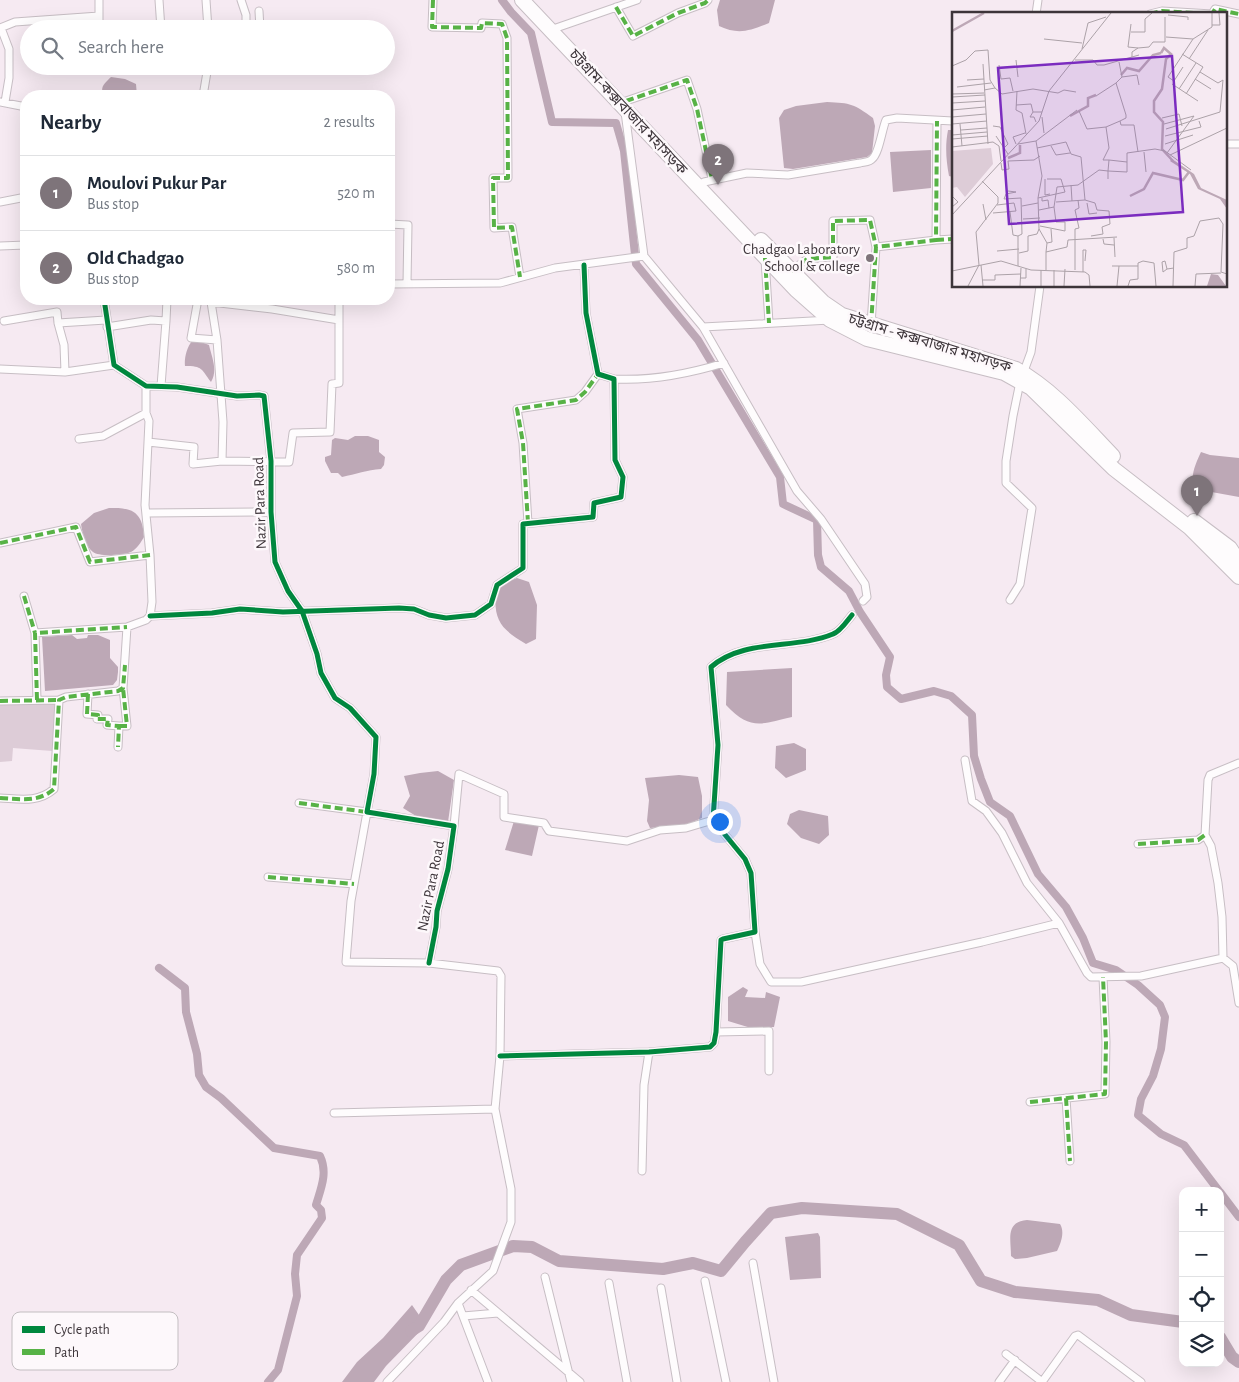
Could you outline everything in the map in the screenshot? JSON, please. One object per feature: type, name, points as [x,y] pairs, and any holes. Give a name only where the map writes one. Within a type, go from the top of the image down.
[{"type":"highway","name":"চট্টগ্রাম-কক্সবাজার মহাসড়ক","points":[[522,0],[626,105],[765,258],[796,290],[830,320],[868,339],[1022,378],[1114,469],[1190,528],[1239,577]]},
{"type":"highway","name":"চট্টগ্রাম - কক্সবাজার মহাসড়ক","points":[[530,0],[626,105],[708,181],[823,302],[842,315],[1016,369],[1022,378],[1034,379],[1071,413],[1118,461],[1230,548],[1239,562]]},
{"type":"street","points":[[99,0],[99,20]]},
{"type":"street","points":[[159,0],[160,20]]},
{"type":"street","points":[[206,0],[207,20]]},
{"type":"street","points":[[241,0],[246,20]]},
{"type":"street","points":[[433,0],[432,27],[481,28],[482,23],[502,24],[506,38],[508,66],[508,178],[493,178],[494,228],[512,227],[520,277]]},
{"type":"street","points":[[556,28],[637,0]]},
{"type":"street","points":[[616,7],[633,36],[708,0]]},
{"type":"street","points":[[1213,12],[1215,9],[1239,14]]},
{"type":"street","points":[[259,11],[260,20]]},
{"type":"street","points":[[1158,12],[1179,12]]},
{"type":"street","points":[[43,20],[99,16]]},
{"type":"street","points":[[20,22],[0,28],[9,49],[9,78],[3,102],[20,106]]},
{"type":"street","points":[[204,90],[206,75]]},
{"type":"street","points":[[863,601],[867,597],[865,584],[821,519],[797,491],[703,327],[644,256],[626,105],[686,80],[697,109],[708,181],[746,173],[788,175],[860,163],[872,160],[876,154],[882,128],[886,120],[897,118],[952,122]]},
{"type":"street","points":[[936,121],[936,240]]},
{"type":"street","points":[[1226,144],[1239,144]]},
{"type":"street","points":[[0,202],[20,198]]},
{"type":"street","points":[[792,271],[807,259],[833,257],[833,221],[870,220],[876,247],[872,325]]},
{"type":"street","points":[[395,224],[408,225],[407,283]]},
{"type":"street","points":[[876,247],[952,239]]},
{"type":"street","points":[[0,246],[20,246]]},
{"type":"street","points":[[395,284],[500,283],[555,268],[644,256]]},
{"type":"street","points":[[765,258],[769,323]]},
{"type":"street","points":[[528,524],[523,443],[517,409],[576,400],[585,392],[598,374],[586,313],[584,265]]},
{"type":"street","points":[[1010,600],[1020,584],[1032,508],[1006,483],[1005,475],[1013,416],[1022,378],[1031,352],[1040,288]]},
{"type":"street","points":[[105,305],[114,365]]},
{"type":"street","points":[[161,386],[166,305]]},
{"type":"street","points":[[197,305],[191,338],[217,340]]},
{"type":"street","points":[[211,305],[217,340],[223,422],[222,461]]},
{"type":"street","points":[[237,305],[339,320]]},
{"type":"street","points":[[148,442],[194,447],[192,464],[222,461],[289,462],[293,433],[330,432],[332,384],[339,384],[339,305]]},
{"type":"street","points":[[4,321],[57,312],[64,345],[65,372]]},
{"type":"street","points":[[58,323],[107,324],[151,320],[166,321]]},
{"type":"street","points":[[703,327],[830,320]]},
{"type":"street","points":[[598,374],[614,379],[640,380],[691,373],[724,363]]},
{"type":"street","points":[[0,369],[65,372],[114,365],[146,386],[146,413],[149,421],[145,505],[150,555],[152,602],[150,616],[146,620],[127,627],[34,633]]},
{"type":"street","points":[[150,616],[212,613],[240,609],[283,612],[399,608],[414,609],[429,615],[446,618],[475,615],[490,604],[497,585],[523,568],[523,524],[593,517],[594,503],[621,497],[622,477],[615,460],[614,379]]},
{"type":"street","name":"Nazir Para Road","points":[[146,386],[177,387],[237,396],[264,396],[272,461],[271,512],[275,562],[288,591],[302,611],[317,654],[321,673],[335,698],[350,708],[376,737],[374,774],[367,812],[454,826],[448,869],[437,911],[429,963]]},
{"type":"street","points":[[79,439],[104,436],[146,413]]},
{"type":"street","points":[[147,513],[271,512]]},
{"type":"street","points":[[0,543],[76,527],[90,562],[150,555]]},
{"type":"street","points":[[24,596],[34,633],[37,700]]},
{"type":"street","points":[[852,616],[835,634],[802,642],[745,650],[717,662],[711,668],[718,745],[713,820],[745,859],[750,873],[760,964],[771,982],[801,982],[982,942],[1058,923]]},
{"type":"street","points":[[88,694],[87,714],[98,715],[98,719],[108,719],[107,724],[127,726],[123,688],[127,627]]},
{"type":"street","points":[[0,700],[59,700],[66,697],[118,691],[123,688]]},
{"type":"street","points":[[0,798],[37,799],[46,796],[54,789],[59,700]]},
{"type":"street","points":[[118,747],[119,726]]},
{"type":"street","points":[[965,760],[972,801],[986,811],[1002,833],[1027,883],[1058,923],[1091,977],[1134,977],[1223,958]]},
{"type":"street","points":[[1239,763],[1210,775],[1204,835],[1211,846],[1218,883],[1222,917],[1223,958],[1233,966],[1239,1002]]},
{"type":"street","points":[[454,826],[459,774],[504,794],[504,817],[544,823],[549,830],[627,841],[660,830],[686,828],[713,820]]},
{"type":"street","points":[[299,803],[367,812],[351,901],[346,962],[429,963],[498,971],[500,973],[500,1056],[495,1110],[511,1189],[511,1218],[506,1238],[493,1271],[471,1290],[444,1322],[387,1382]]},
{"type":"street","points":[[1138,844],[1198,840],[1204,835]]},
{"type":"street","points":[[268,877],[354,884]]},
{"type":"street","points":[[500,1056],[649,1052],[710,1047],[714,1043],[716,1032],[721,940],[755,932]]},
{"type":"street","points":[[1030,1102],[1105,1094],[1104,977]]},
{"type":"street","points":[[716,1032],[769,1032],[768,1071]]},
{"type":"street","points":[[642,1171],[644,1085],[649,1052]]},
{"type":"street","points":[[1066,1098],[1070,1161]]},
{"type":"street","points":[[334,1113],[495,1110]]},
{"type":"street","points":[[753,1263],[774,1382]]},
{"type":"street","points":[[545,1277],[571,1382]]},
{"type":"street","points":[[609,1282],[626,1382]]},
{"type":"street","points":[[705,1282],[726,1382]]},
{"type":"street","points":[[661,1288],[677,1382]]},
{"type":"street","points":[[471,1290],[580,1382]]},
{"type":"street","points":[[458,1304],[488,1382]]},
{"type":"street","points":[[463,1316],[498,1313]]},
{"type":"street","points":[[1006,1354],[1042,1382],[1075,1336],[1078,1335],[1141,1382]]},
{"type":"street","points":[[999,1382],[1015,1360]]},
{"type":"shaded area","points":[[720,0],[775,0],[769,23],[750,30],[738,31],[719,26],[717,10]]},
{"type":"shaded area","points":[[111,77],[125,79],[136,84],[136,90],[102,90],[105,83]]},
{"type":"shaded area","points":[[827,102],[852,105],[873,118],[875,126],[872,153],[867,157],[793,169],[784,168],[779,118],[784,110],[796,106]]},
{"type":"shaded area","points":[[948,130],[952,130],[952,177],[949,176],[946,147]]},
{"type":"shaded area","points":[[931,150],[931,188],[893,192],[890,152]]},
{"type":"shaded area","points":[[192,341],[209,345],[214,368],[211,382],[201,369],[185,366],[186,353]]},
{"type":"shaded area","points":[[355,436],[368,436],[379,440],[379,452],[385,457],[384,465],[381,469],[342,477],[338,473],[331,473],[325,457],[331,455],[332,440],[335,438],[348,440]]},
{"type":"shaded area","points":[[1201,452],[1210,455],[1239,458],[1239,497],[1195,489],[1193,475]]},
{"type":"shaded area","points":[[109,508],[130,510],[139,517],[144,537],[131,552],[118,555],[96,554],[86,543],[81,524],[94,513]]},
{"type":"shaded area","points":[[517,578],[529,582],[537,605],[536,639],[526,644],[510,634],[500,623],[496,609],[496,590],[505,583]]},
{"type":"shaded area","points":[[72,635],[77,639],[87,638],[88,635],[98,635],[110,640],[110,658],[118,667],[117,680],[113,685],[45,691],[42,637]]},
{"type":"shaded area","points":[[792,668],[792,717],[764,723],[750,722],[742,719],[726,705],[727,672]]},
{"type":"shaded area","points":[[0,703],[55,704],[52,751],[13,748],[12,761],[0,762]]},
{"type":"shaded area","points":[[794,743],[806,749],[806,770],[786,778],[775,768],[776,746]]},
{"type":"shaded area","points":[[438,771],[454,780],[448,822],[416,816],[403,808],[410,796],[404,776]]},
{"type":"shaded area","points":[[679,775],[698,777],[702,796],[702,818],[688,824],[650,828],[647,821],[649,800],[645,778]]},
{"type":"shaded area","points":[[799,810],[828,816],[829,835],[819,844],[801,838],[787,824],[790,814]]},
{"type":"shaded area","points":[[514,821],[539,825],[532,856],[505,850]]},
{"type":"shaded area","points":[[743,987],[748,990],[745,997],[765,998],[766,992],[780,997],[774,1027],[751,1028],[728,1021],[728,997]]},
{"type":"shaded area","points":[[1027,1220],[1060,1224],[1062,1234],[1057,1251],[1027,1258],[1015,1259],[1011,1256],[1010,1238],[1012,1228],[1020,1221]]},
{"type":"shaded area","points":[[818,1233],[820,1237],[821,1278],[790,1280],[785,1237]]},
{"type":"shaded area","points":[[412,1305],[426,1325],[386,1366],[374,1382],[342,1382],[357,1362],[383,1338]]},
{"type":"waterway","points":[[502,0],[531,33],[552,122],[616,123],[624,151],[636,264],[698,340],[780,477],[783,504],[817,520],[818,555],[821,567],[849,591],[860,612],[890,657],[886,675],[887,687],[901,699],[934,691],[951,696],[972,715],[974,756],[990,802],[1010,816],[1038,874],[1066,907],[1083,938],[1093,963],[1116,970],[1138,985],[1160,1005],[1165,1017],[1161,1049],[1153,1076],[1141,1099],[1138,1115],[1161,1134],[1184,1145],[1216,1187]]},
{"type":"waterway","points":[[159,968],[185,988],[186,1012],[197,1054],[199,1075],[206,1087],[221,1098],[274,1148],[320,1156],[322,1162],[324,1174],[316,1205],[321,1210],[322,1218],[297,1255],[295,1274],[297,1296],[278,1370],[268,1382]]},
{"type":"waterway","points":[[1224,1197],[1239,1217]]},
{"type":"waterway","points":[[411,1331],[419,1326],[446,1280],[461,1265],[513,1246],[532,1247],[559,1261],[663,1269],[693,1263],[721,1271],[771,1213],[802,1208],[897,1214],[959,1245],[981,1281],[1015,1292],[1098,1300],[1131,1315],[1179,1321]]},
{"type":"waterway","points":[[1224,1344],[1232,1357],[1239,1362]]},
{"type":"marked path","points":[[433,0],[432,27],[481,28],[482,23],[502,24],[507,38],[508,178],[493,178],[494,228],[512,227],[520,277]]},
{"type":"marked path","points":[[616,7],[633,36],[708,0]]},
{"type":"marked path","points":[[1213,12],[1215,9],[1239,14]]},
{"type":"marked path","points":[[1158,12],[1179,12]]},
{"type":"marked path","points":[[626,101],[687,80],[697,109],[712,179]]},
{"type":"marked path","points":[[871,325],[876,247],[936,240],[937,121]]},
{"type":"marked path","points":[[791,271],[807,259],[833,257],[833,221],[870,220],[876,247]]},
{"type":"marked path","points":[[936,240],[952,239]]},
{"type":"marked path","points":[[765,258],[769,323]]},
{"type":"marked path","points":[[528,523],[523,443],[517,409],[576,400],[585,392],[598,374]]},
{"type":"marked path","points":[[0,543],[76,527],[90,562],[150,555]]},
{"type":"marked path","points":[[24,596],[35,633]]},
{"type":"marked path","points":[[37,700],[35,633],[127,627]]},
{"type":"marked path","points":[[0,798],[35,798],[54,789],[59,700],[66,697],[118,691],[123,688],[125,665]]},
{"type":"marked path","points":[[119,726],[127,726],[123,688]]},
{"type":"marked path","points":[[88,694],[87,714],[98,715],[97,719],[108,719],[107,725],[119,726],[118,747]]},
{"type":"marked path","points":[[0,701],[59,700]]},
{"type":"marked path","points":[[299,803],[367,812]]},
{"type":"marked path","points":[[1138,844],[1198,840],[1205,835]]},
{"type":"marked path","points":[[268,877],[354,884]]},
{"type":"marked path","points":[[1030,1102],[1105,1094],[1106,1042],[1103,977]]},
{"type":"marked path","points":[[1066,1098],[1070,1161]]},
{"type":"cycle path","points":[[150,616],[212,613],[240,609],[283,612],[399,608],[414,609],[429,615],[446,618],[475,615],[491,604],[497,585],[523,568],[523,524],[593,517],[594,503],[621,497],[623,477],[615,460],[614,379],[598,374],[586,313],[584,265]]},
{"type":"cycle path","points":[[105,305],[114,365],[146,386],[177,387],[237,396],[264,396],[271,461],[271,512],[275,562],[288,591],[302,611],[317,654],[321,673],[335,698],[350,708],[376,737],[374,774],[367,812],[454,826],[448,869],[437,911],[429,963]]},
{"type":"cycle path","points":[[500,1056],[649,1052],[710,1047],[714,1043],[721,940],[755,932],[751,873],[745,859],[713,820],[718,745],[711,667],[724,658],[739,652],[754,648],[803,642],[836,633],[852,615]]},
{"type":"place","name":"Old Chadgao","points":[[718,185]]},
{"type":"place","name":"Chadgao Laboratory School & college","points":[[870,258]]},
{"type":"place","name":"Moulovi Pukur Par","points":[[1197,516]]}]
